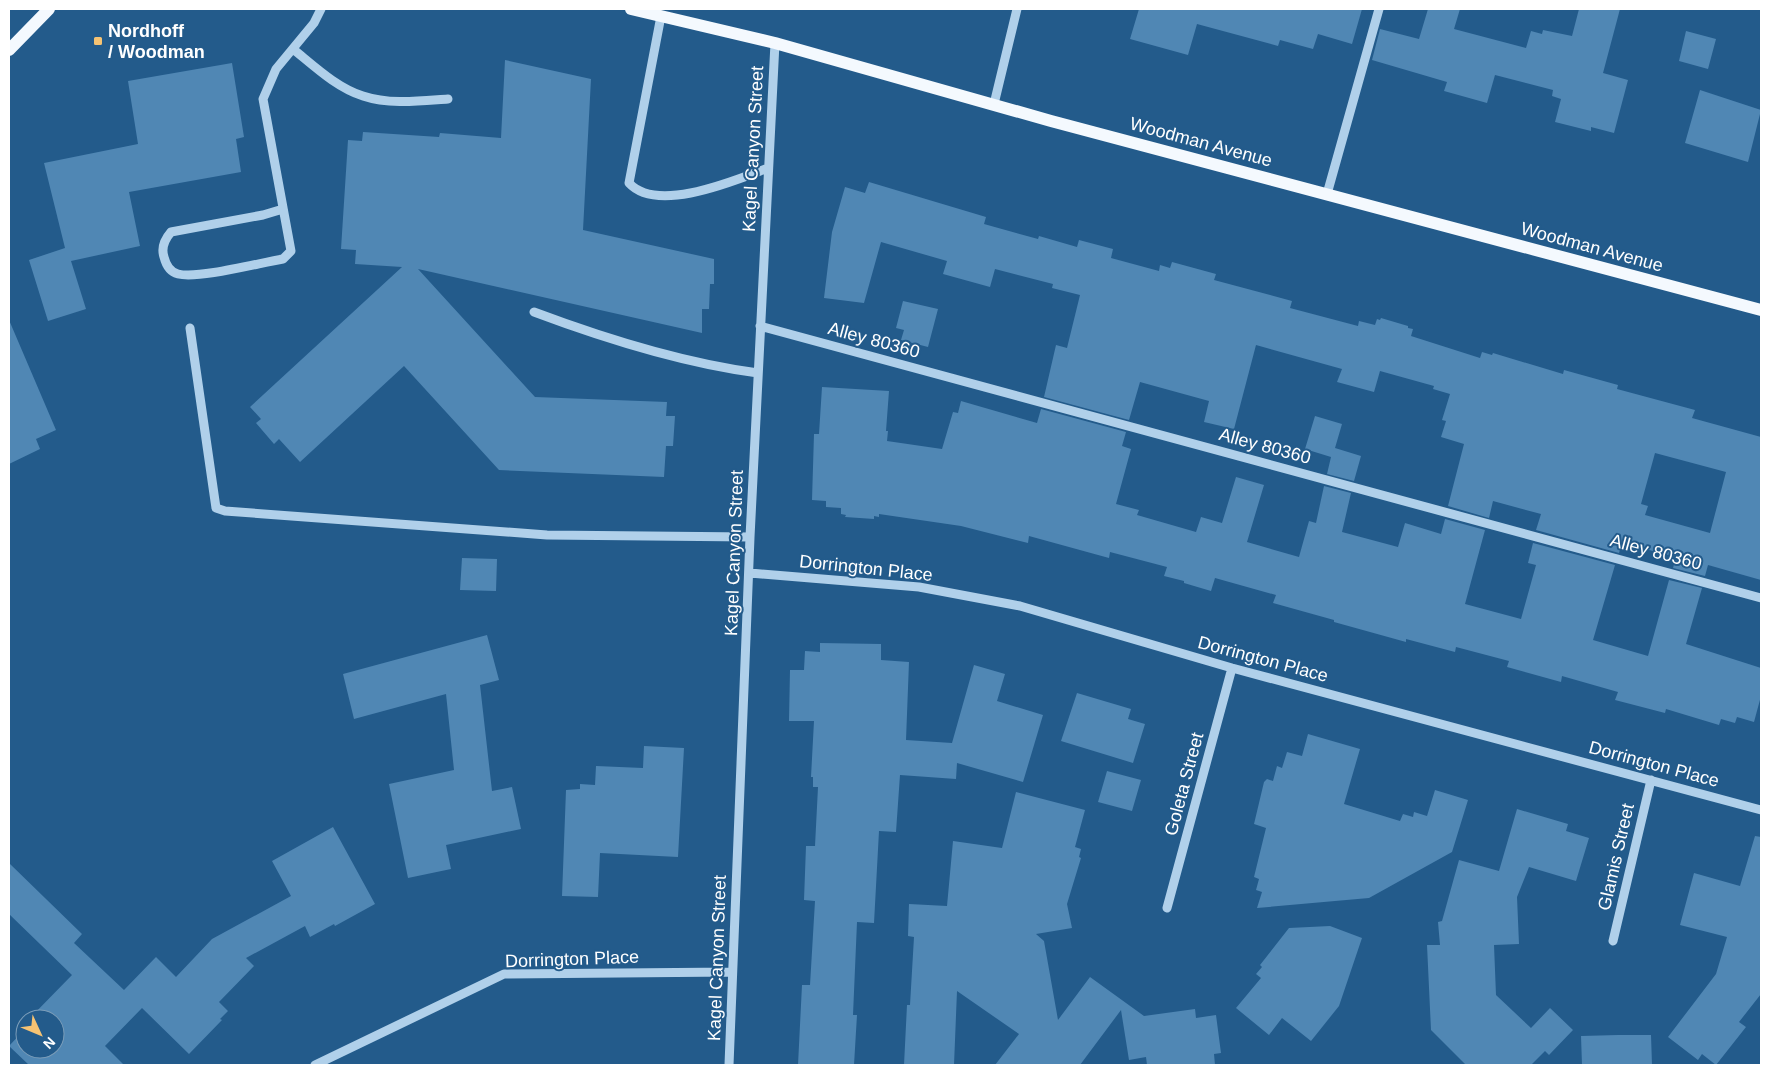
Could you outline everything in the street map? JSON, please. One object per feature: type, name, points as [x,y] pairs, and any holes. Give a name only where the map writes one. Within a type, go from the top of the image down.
[{"type":"main road","points":[[9,50],[49,9]]},
{"type":"main road","name":"Woodman Avenue","points":[[631,9],[775,43],[994,104],[1761,310]]},
{"type":"street","points":[[282,209],[263,215],[171,232],[165,239],[163,255],[168,268],[177,274],[196,275],[283,258],[291,251],[263,100],[276,69],[314,23],[321,9]]},
{"type":"street","points":[[994,104],[1017,9]]},
{"type":"street","points":[[1327,194],[1379,9]]},
{"type":"street","points":[[661,16],[629,183],[634,190],[665,196],[709,190],[768,168]]},
{"type":"street","name":"Kagel Canyon Street","points":[[729,1065],[750,537],[775,43]]},
{"type":"street","points":[[292,49],[333,80],[363,96],[406,103],[448,99]]},
{"type":"street","points":[[534,312],[580,330],[715,367],[758,373]]},
{"type":"street","name":"Alley 80360","points":[[760,326],[1761,598]]},
{"type":"street","points":[[190,328],[216,508],[225,511],[548,535],[750,537]]},
{"type":"street","name":"Dorrington Place","points":[[750,573],[919,587],[1020,606],[1232,668],[1761,810]]},
{"type":"street","name":"Goleta Street","points":[[1167,908],[1232,668]]},
{"type":"street","name":"Glamis Street","points":[[1613,941],[1651,780]]},
{"type":"street","name":"Dorrington Place","points":[[314,1065],[504,974],[732,972]]},
{"type":"building","points":[[1139,9],[1362,9],[1352,44],[1318,34],[1313,49],[1280,40],[1278,46],[1197,24],[1188,55],[1130,39]]},
{"type":"building","points":[[1428,9],[1460,9],[1454,29],[1526,48],[1531,31],[1542,34],[1543,30],[1572,36],[1579,9],[1620,9],[1603,73],[1628,80],[1614,133],[1591,127],[1591,131],[1555,122],[1561,99],[1552,96],[1553,90],[1495,75],[1487,103],[1444,91],[1447,82],[1372,60],[1380,29],[1419,39]]},
{"type":"building","points":[[1686,31],[1716,39],[1708,69],[1679,61]]},
{"type":"building","points":[[505,60],[591,79],[583,230],[714,259],[714,284],[710,284],[709,309],[702,309],[702,333],[418,269],[535,397],[667,402],[666,416],[675,416],[673,446],[666,446],[664,477],[499,470],[404,366],[300,462],[279,439],[274,444],[256,423],[261,419],[250,407],[402,267],[355,264],[356,250],[341,249],[348,140],[362,141],[363,132],[439,137],[440,133],[501,138]]},
{"type":"building","points":[[232,63],[244,137],[236,139],[241,172],[129,192],[140,246],[71,261],[86,309],[48,321],[29,260],[65,248],[44,163],[138,144],[128,81]]},
{"type":"building","points":[[1700,90],[1761,110],[1748,162],[1685,143]]},
{"type":"building","points":[[869,182],[986,217],[984,224],[1038,239],[1039,236],[1077,247],[1079,240],[1113,249],[1111,258],[1159,271],[1160,265],[1170,268],[1172,262],[1216,274],[1214,280],[1292,301],[1290,308],[1358,326],[1359,321],[1375,325],[1377,319],[1380,320],[1381,318],[1413,329],[1411,336],[1480,358],[1482,352],[1492,355],[1493,353],[1563,374],[1564,370],[1618,385],[1617,389],[1695,410],[1692,418],[1761,437],[1761,580],[1708,565],[1705,576],[1673,568],[1676,557],[1622,543],[1619,553],[1536,530],[1541,514],[1493,501],[1489,518],[1448,506],[1464,444],[1441,437],[1446,421],[1442,420],[1450,394],[1433,389],[1434,386],[1380,371],[1374,392],[1337,382],[1342,369],[1256,345],[1234,429],[1204,422],[1209,401],[1140,382],[1129,420],[1044,397],[1056,345],[1067,348],[1080,295],[1052,288],[1053,284],[995,269],[990,287],[943,274],[947,261],[881,242],[864,303],[824,298],[832,232],[845,187],[865,193]],"holes":[[[1655,453],[1726,472],[1710,533],[1645,515],[1648,506],[1641,504]]]},
{"type":"building","points":[[903,301],[938,309],[928,347],[901,340],[904,330],[896,328]]},
{"type":"building","points":[[9,320],[56,430],[36,439],[40,449],[9,464]]},
{"type":"building","points":[[822,387],[889,391],[887,441],[942,449],[953,412],[958,413],[961,401],[1037,423],[1041,409],[1126,432],[1122,446],[1131,449],[1116,504],[1139,510],[1137,515],[1196,532],[1201,517],[1222,523],[1236,477],[1264,485],[1247,542],[1299,557],[1309,521],[1316,523],[1324,486],[1351,493],[1342,532],[1398,547],[1405,523],[1441,534],[1445,519],[1485,530],[1465,604],[1521,619],[1536,565],[1528,563],[1533,543],[1615,565],[1593,640],[1648,656],[1669,580],[1702,588],[1686,644],[1761,668],[1761,696],[1754,722],[1737,717],[1735,723],[1721,719],[1719,725],[1666,709],[1665,713],[1615,700],[1618,692],[1562,676],[1561,682],[1507,667],[1509,661],[1456,647],[1455,652],[1406,639],[1406,642],[1334,622],[1334,620],[1273,603],[1276,595],[1215,578],[1211,591],[1164,576],[1167,567],[1110,552],[1109,558],[1029,536],[1028,543],[961,526],[879,514],[879,517],[874,516],[874,519],[845,517],[846,515],[841,514],[841,508],[826,507],[826,501],[812,500],[814,434],[819,434]]},
{"type":"building","points":[[1315,416],[1342,424],[1335,448],[1361,456],[1354,481],[1327,474],[1331,457],[1305,449]]},
{"type":"building","points":[[462,558],[497,559],[496,591],[460,590]]},
{"type":"building","points":[[487,635],[499,680],[480,685],[492,791],[512,787],[521,829],[446,845],[451,869],[408,878],[389,784],[454,770],[446,694],[354,719],[343,674]]},
{"type":"building","points":[[820,643],[881,644],[881,660],[909,662],[906,740],[952,743],[974,665],[1005,674],[997,701],[1043,715],[1023,782],[957,763],[956,779],[900,775],[896,832],[879,831],[874,923],[857,922],[853,1015],[857,1015],[854,1065],[798,1065],[802,985],[810,985],[815,901],[804,900],[806,846],[815,846],[818,787],[813,787],[813,777],[811,777],[814,721],[789,721],[790,670],[804,670],[805,651],[820,652]]},
{"type":"building","points":[[1077,693],[1131,709],[1128,719],[1145,724],[1133,763],[1061,741]]},
{"type":"building","points":[[1308,734],[1360,749],[1344,804],[1400,821],[1403,814],[1413,817],[1414,812],[1427,816],[1435,790],[1468,800],[1452,852],[1369,898],[1257,908],[1262,892],[1256,890],[1259,879],[1254,877],[1266,828],[1254,824],[1264,782],[1267,779],[1273,781],[1277,766],[1282,768],[1287,752],[1302,756]]},
{"type":"building","points":[[644,746],[684,748],[678,857],[600,853],[598,897],[562,896],[566,790],[580,789],[580,784],[595,785],[596,766],[643,768]]},
{"type":"building","points":[[1107,771],[1141,780],[1132,811],[1098,802]]},
{"type":"building","points":[[1016,792],[1085,810],[1075,847],[1081,849],[1079,857],[1081,858],[1067,904],[1072,928],[1036,934],[1044,941],[1058,1020],[1090,977],[1144,1016],[1195,1009],[1196,1018],[1216,1015],[1221,1053],[1214,1054],[1215,1065],[1147,1065],[1146,1057],[1129,1060],[1121,1010],[1080,1065],[995,1065],[1019,1034],[957,991],[954,1065],[904,1065],[907,1005],[910,1005],[914,937],[908,936],[909,904],[947,906],[953,841],[1002,848]]},
{"type":"building","points":[[1517,809],[1568,824],[1566,831],[1589,838],[1576,881],[1529,867],[1517,897],[1519,944],[1494,945],[1496,995],[1531,1028],[1550,1008],[1573,1030],[1549,1055],[1545,1051],[1531,1065],[1466,1065],[1431,1030],[1427,945],[1440,945],[1438,922],[1442,921],[1459,860],[1499,871]]},
{"type":"building","points":[[333,827],[375,904],[335,926],[334,924],[310,937],[305,926],[246,958],[254,966],[219,1002],[228,1011],[220,1019],[222,1020],[189,1054],[142,1008],[105,1046],[124,1065],[29,1065],[23,1059],[65,1059],[65,1009],[39,1009],[72,975],[9,914],[9,863],[82,934],[74,943],[124,990],[156,957],[176,977],[212,939],[291,896],[272,861]]},
{"type":"building","points":[[1755,836],[1761,837],[1761,994],[1739,1022],[1746,1027],[1716,1065],[1702,1054],[1698,1060],[1668,1037],[1716,974],[1727,937],[1680,925],[1694,873],[1740,886]]},
{"type":"building","points":[[1330,926],[1362,938],[1339,1006],[1311,1041],[1282,1018],[1269,1035],[1236,1008],[1261,978],[1256,974],[1262,967],[1260,965],[1289,928]]},
{"type":"building","points":[[1651,1035],[1652,1065],[1582,1065],[1581,1036]]},
{"type":"building","points":[[15,1040],[15,1052],[9,1046]]},
{"type":"place","name":"Nordhoff / Woodman","points":[[98,41]]}]
